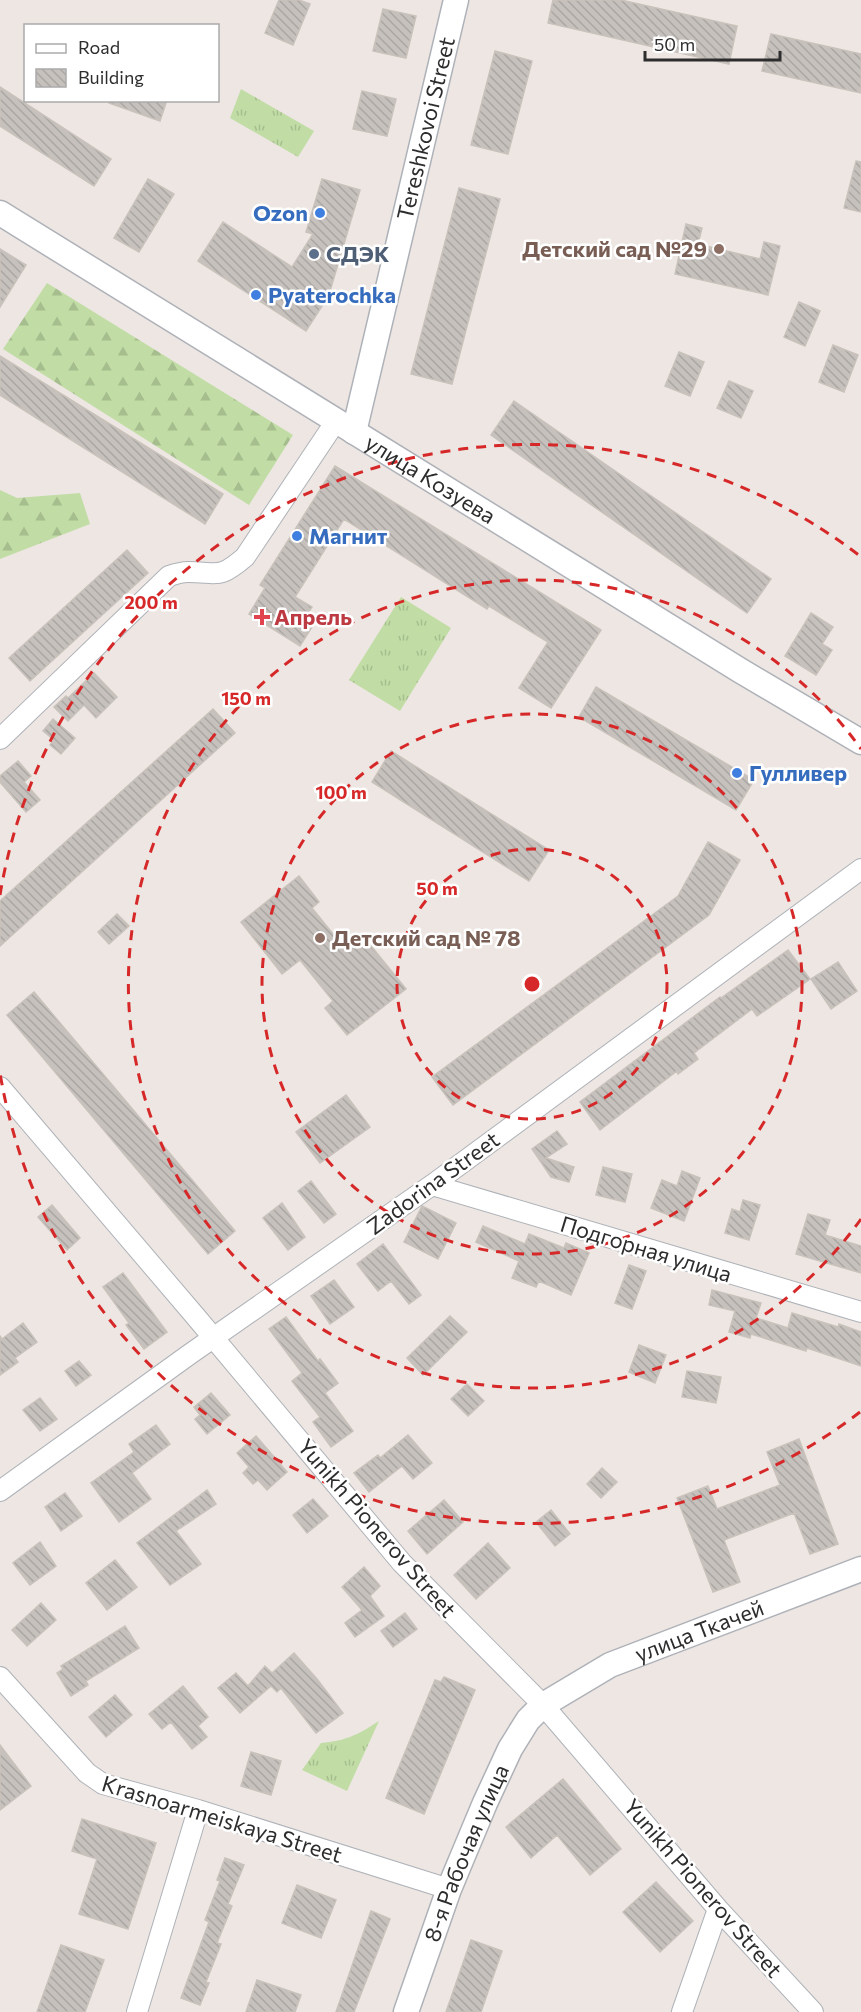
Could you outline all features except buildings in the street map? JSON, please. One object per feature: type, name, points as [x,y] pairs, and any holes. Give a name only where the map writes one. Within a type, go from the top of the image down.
[{"type":"street","name":"Tereshkovoi Street","points":[[345,426],[365,375],[456,0]]},
{"type":"street","name":"улица Козуева","points":[[0,213],[741,671],[861,742]]},
{"type":"street","points":[[0,739],[169,576],[187,572],[219,574],[232,568],[245,557],[345,426]]},
{"type":"street","name":"Zadorina Street","points":[[0,1491],[213,1337],[432,1185],[861,869]]},
{"type":"street","name":"Yunikh Pionerov Street","points":[[0,1087],[402,1563],[543,1705],[718,1909],[813,2012]]},
{"type":"street","name":"Подгорная улица","points":[[432,1185],[861,1312]]},
{"type":"street","name":"улица Ткачей","points":[[543,1705],[610,1665],[861,1569]]},
{"type":"street","name":"Krasnoarmeiskaya Street","points":[[0,1677],[87,1773],[103,1784],[198,1810],[449,1889]]},
{"type":"street","name":"8-я Рабочая улица","points":[[406,2012],[449,1889],[510,1749],[528,1720],[543,1705]]},
{"type":"street","points":[[137,2012],[198,1810]]},
{"type":"street","points":[[682,2012],[718,1909]]},
{"type":"green space","points":[[241,89],[314,131],[298,157],[230,118]]},
{"type":"green space","points":[[47,283],[293,435],[249,505],[3,349]]},
{"type":"green space","points":[[0,490],[17,498],[80,493],[90,524],[0,559]]},
{"type":"green space","points":[[401,597],[451,628],[400,711],[349,680]]},
{"type":"green space","points":[[379,1721],[347,1791],[302,1770],[321,1743],[352,1736]]},
{"type":"place","name":"Ozon","points":[[320,213]]},
{"type":"place","name":"Детский сад №29","points":[[719,249]]},
{"type":"place","name":"СДЭК","points":[[314,254]]},
{"type":"place","name":"Pyaterochka","points":[[256,295]]},
{"type":"place","name":"Магнит","points":[[297,536]]},
{"type":"place","name":"Апрель","points":[[262,617]]},
{"type":"place","name":"Гулливер","points":[[737,773]]},
{"type":"place","name":"Детский сад № 78","points":[[320,938]]}]
